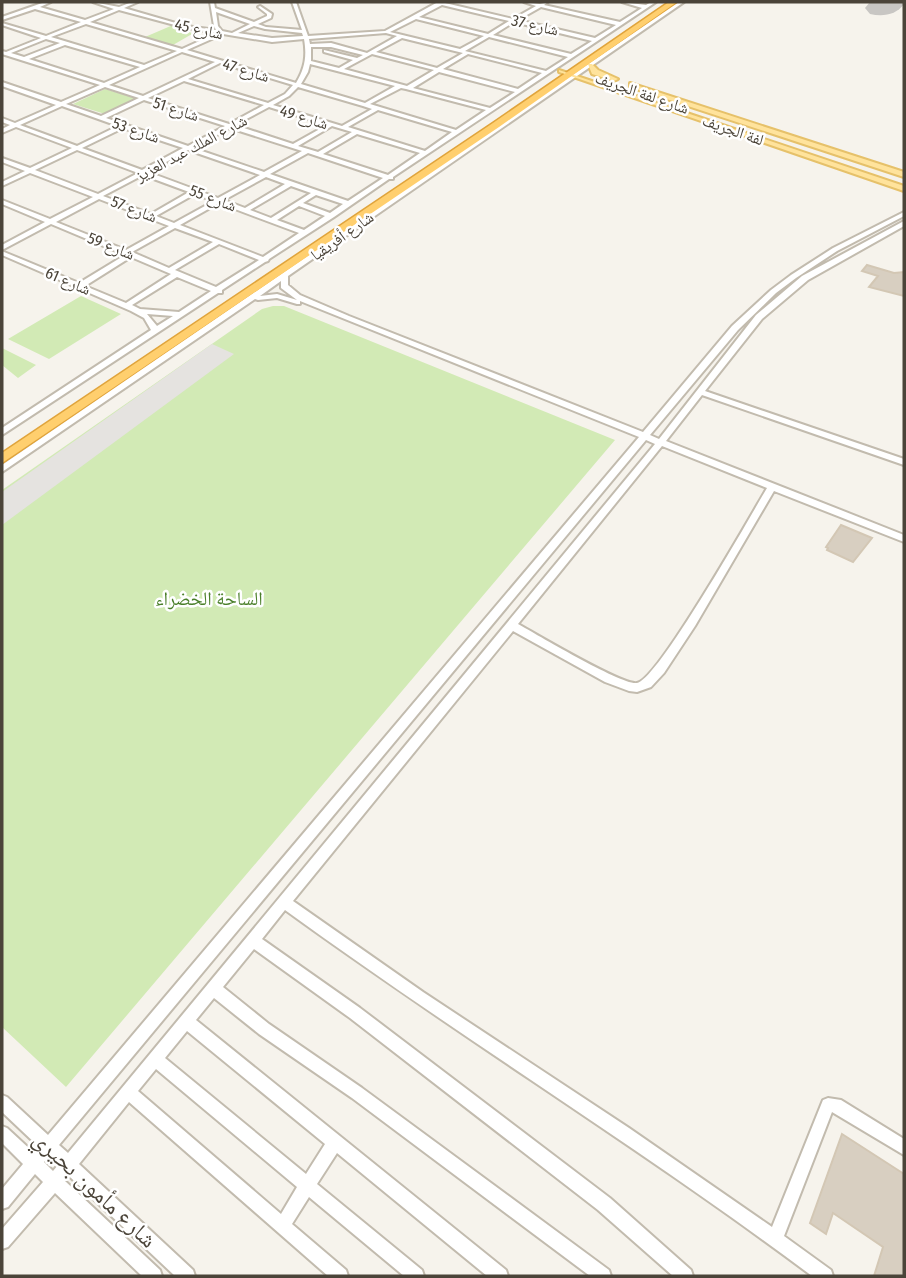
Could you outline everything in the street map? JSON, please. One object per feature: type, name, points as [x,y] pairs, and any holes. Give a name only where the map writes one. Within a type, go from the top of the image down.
[{"type":"highway","name":"شارع أفريقيا","points":[[2,459],[153,355],[365,216],[489,118],[570,71],[667,5]]},
{"type":"highway","points":[[489,118],[509,122]]},
{"type":"highway","name":"شارع أفريقيا","points":[[2,447],[424,168]]},
{"type":"highway","points":[[153,355],[181,346]]},
{"type":"main road","points":[[590,65],[595,72],[903,184]]},
{"type":"main road","name":"لفة الجريف","points":[[570,71],[602,85],[903,184]]},
{"type":"main road","name":"شارع لفة الجريف","points":[[570,71],[903,184]]},
{"type":"main road","points":[[561,84],[577,82],[602,85]]},
{"type":"street","points":[[2,22],[49,2]]},
{"type":"street","name":"شارع 45","points":[[95,2],[186,27],[231,35],[264,40],[305,35]]},
{"type":"street","points":[[3,53],[136,2]]},
{"type":"street","points":[[2,131],[221,33],[215,23],[212,2]]},
{"type":"street","points":[[293,2],[311,46],[310,62],[408,88],[489,118]]},
{"type":"street","name":"شارع 37","points":[[433,2],[596,40]]},
{"type":"street","points":[[526,2],[543,3],[620,24]]},
{"type":"street","points":[[624,2],[646,7]]},
{"type":"street","name":"شارع أفريقيا","points":[[2,432],[457,132],[489,118],[519,91],[654,2]]},
{"type":"street","name":"شارع أفريقيا","points":[[2,469],[245,304],[365,216],[509,122],[561,84],[570,71],[590,65],[667,5],[682,2]]},
{"type":"street","points":[[215,23],[237,16],[258,3],[270,15],[231,35]]},
{"type":"street","points":[[213,9],[267,28],[305,35],[349,36],[386,32],[442,3]]},
{"type":"street","points":[[461,51],[543,3]]},
{"type":"street","name":"شارع 47","points":[[35,7],[457,132]]},
{"type":"street","points":[[483,20],[492,15]]},
{"type":"street","points":[[415,18],[572,56]]},
{"type":"street","points":[[2,22],[144,67]]},
{"type":"street","points":[[466,29],[474,24]]},
{"type":"street","points":[[386,32],[547,73]]},
{"type":"street","points":[[349,36],[360,40]]},
{"type":"street","points":[[332,52],[349,36]]},
{"type":"street","points":[[339,69],[401,36]]},
{"type":"street","points":[[25,59],[65,43]]},
{"type":"street","points":[[371,43],[382,46]]},
{"type":"street","points":[[311,46],[338,47],[368,53],[519,91]]},
{"type":"street","points":[[311,46],[357,60]]},
{"type":"street","points":[[408,88],[468,52]]},
{"type":"street","name":"شارع 51","points":[[3,53],[391,178]]},
{"type":"street","points":[[323,65],[342,56]]},
{"type":"street","points":[[101,118],[219,62]]},
{"type":"street","name":"شارع الملك عبد العزيز","points":[[2,248],[270,107],[297,86],[310,62]]},
{"type":"street","name":"شارع 49","points":[[183,79],[426,153]]},
{"type":"street","name":"شارع 53","points":[[2,84],[350,204]]},
{"type":"street","points":[[365,106],[400,86]]},
{"type":"street","points":[[342,128],[376,108]]},
{"type":"street","name":"شارع 55","points":[[2,120],[306,233]]},
{"type":"street","points":[[294,146],[330,125]]},
{"type":"street","points":[[2,184],[122,126]]},
{"type":"street","points":[[318,154],[355,133]]},
{"type":"street","points":[[80,286],[175,225],[307,150]]},
{"type":"street","name":"شارع 57","points":[[2,159],[266,260]]},
{"type":"street","points":[[246,210],[291,183]]},
{"type":"street","points":[[152,216],[195,191]]},
{"type":"street","points":[[272,220],[316,192]]},
{"type":"street","name":"شارع 59","points":[[2,202],[219,291]]},
{"type":"street","points":[[298,203],[332,216]]},
{"type":"street","points":[[2,1201],[735,328],[795,274],[904,214]]},
{"type":"street","points":[[2,1241],[54,1182],[660,443],[746,332],[772,305],[805,278],[904,223]]},
{"type":"street","points":[[130,308],[174,272],[218,242]]},
{"type":"street","name":"شارع 61","points":[[2,253],[130,308]]},
{"type":"street","points":[[795,274],[805,278]]},
{"type":"street","points":[[285,276],[284,286],[292,294],[346,318],[904,539]]},
{"type":"street","points":[[245,304],[259,297],[277,296],[346,318]]},
{"type":"street","points":[[130,308],[163,314],[184,314]]},
{"type":"street","points":[[130,308],[147,317],[155,330]]},
{"type":"street","points":[[735,328],[746,332]]},
{"type":"street","points":[[700,392],[904,462]]},
{"type":"street","points":[[617,426],[627,436],[630,455]]},
{"type":"street","points":[[511,625],[609,680],[637,688],[647,684],[660,670],[691,623],[773,486]]},
{"type":"street","points":[[284,902],[355,954],[559,1089],[825,1276]]},
{"type":"street","points":[[253,940],[355,1013],[604,1204],[685,1276]]},
{"type":"street","points":[[213,988],[264,1029],[368,1101],[603,1276]]},
{"type":"street","points":[[186,1021],[500,1276]]},
{"type":"street","points":[[155,1059],[416,1276]]},
{"type":"street","points":[[128,1092],[340,1276]]},
{"type":"street","name":"شارع مأمون بحيري","points":[[2,1102],[187,1276]]},
{"type":"street","points":[[775,1239],[828,1105],[836,1105],[904,1148]]},
{"type":"street","name":"شارع مأمون بحيري","points":[[2,1133],[154,1276]]},
{"type":"street","points":[[282,1226],[335,1142]]},
{"type":"green space","points":[[173,25],[187,29],[192,34],[173,45],[145,37]]},
{"type":"green space","points":[[105,89],[138,99],[105,114],[73,104]]},
{"type":"green space","points":[[81,296],[121,314],[49,359],[8,339]]},
{"type":"green space","name":"الساحة الخضراء","points":[[284,306],[615,440],[66,1087],[2,1027],[2,490],[262,309]]},
{"type":"green space","points":[[2,348],[36,365],[18,378],[2,365]]},
{"type":"shaded area","points":[[212,344],[234,354],[2,525],[2,492]]},
{"type":"building","points":[[867,265],[894,273],[904,272],[904,296],[869,287],[878,276],[862,271]]},
{"type":"building","points":[[841,525],[872,538],[853,562],[827,550],[826,547]]},
{"type":"building","points":[[842,1134],[904,1174],[904,1276],[874,1276],[883,1247],[833,1213],[826,1234],[810,1223]]},
{"type":"runway","points":[[880,8],[891,2]]}]
